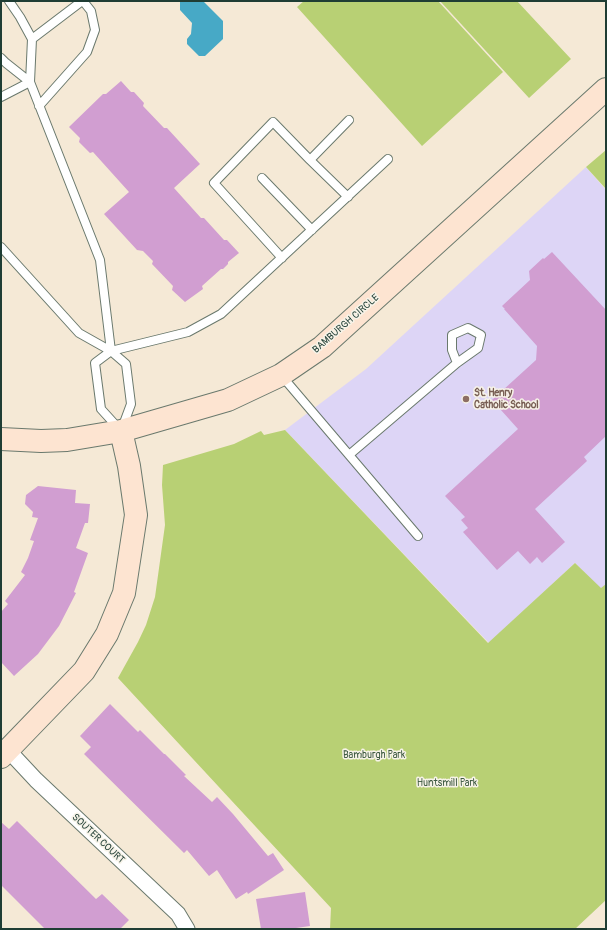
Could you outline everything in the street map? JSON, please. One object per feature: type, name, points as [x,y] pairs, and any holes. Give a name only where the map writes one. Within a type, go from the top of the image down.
[{"type":"street","name":"BAMBURGH CIRCLE","points":[[1,439],[41,441],[67,440],[121,431],[228,400],[281,375],[322,347],[606,89]]},
{"type":"street","points":[[5,753],[84,671],[107,634],[124,593],[136,515],[129,466],[121,431]]},
{"type":"street","name":"SOUTER COURT","points":[[5,753],[36,780],[178,914],[187,929]]},
{"type":"lane","points":[[9,1],[32,38],[30,82],[100,260],[111,351]]},
{"type":"lane","points":[[32,38],[83,1],[92,11],[95,30],[87,52],[40,106]]},
{"type":"lane","points":[[1,58],[30,82]]},
{"type":"lane","points":[[1,97],[30,82]]},
{"type":"lane","points":[[310,160],[349,120]]},
{"type":"lane","points":[[282,258],[214,183],[273,122],[348,197]]},
{"type":"lane","points":[[1,247],[79,333],[111,351],[126,364],[131,404],[121,431],[101,409],[95,364],[111,351],[188,332],[221,314],[388,159]]},
{"type":"lane","points":[[262,178],[312,230]]},
{"type":"lane","points":[[349,455],[457,363],[478,348],[481,335],[468,328],[452,335],[452,350],[457,363]]},
{"type":"lane","points":[[281,375],[418,536]]},
{"type":"shaded area","name":"St. Henry Catholic School","points":[[586,167],[606,190],[606,584],[601,589],[575,563],[489,643],[285,430],[366,369]]},
{"type":"green space","points":[[304,1],[438,1],[503,72],[422,146],[297,7]]},
{"type":"green space","points":[[440,1],[517,1],[571,59],[529,98]]},
{"type":"green space","points":[[606,150],[606,189],[586,167]]},
{"type":"green space","name":"Huntsmill Park","points":[[285,430],[488,643],[575,563],[601,588],[606,584],[606,900],[575,929],[330,929],[331,908],[118,678],[146,625],[155,597],[165,525],[162,485],[163,465],[234,444],[261,431],[264,435]]},
{"type":"water","points":[[180,1],[203,1],[223,21],[223,39],[205,56],[199,56],[187,44],[187,39],[191,34],[192,23],[180,10]]},
{"type":"building","points":[[121,81],[131,92],[134,92],[144,103],[143,106],[164,128],[167,128],[200,164],[174,188],[201,218],[204,218],[224,240],[227,240],[239,253],[228,262],[223,269],[221,269],[202,286],[203,289],[185,302],[172,290],[173,286],[152,264],[153,261],[143,251],[137,250],[104,214],[129,192],[93,152],[90,153],[79,142],[80,138],[69,127],[103,94],[106,94]]},
{"type":"building","points":[[552,252],[606,310],[606,436],[584,457],[587,461],[535,509],[565,542],[542,563],[537,557],[530,564],[518,551],[497,570],[463,532],[468,528],[461,520],[465,517],[445,496],[518,429],[492,400],[536,360],[537,346],[502,306],[530,280],[529,271]]},
{"type":"building","points":[[38,486],[76,490],[75,503],[90,504],[88,523],[85,523],[76,548],[88,553],[74,592],[76,593],[59,626],[38,654],[14,676],[1,662],[1,612],[8,604],[5,601],[25,575],[21,572],[34,541],[30,540],[38,518],[32,517],[33,512],[25,504],[26,495]]},
{"type":"building","points":[[110,704],[138,732],[140,730],[165,754],[186,775],[184,776],[212,802],[217,797],[268,856],[273,853],[284,870],[248,894],[247,892],[236,899],[217,870],[209,876],[187,850],[184,853],[84,754],[91,747],[80,736]]},
{"type":"building","points":[[17,821],[96,899],[102,894],[129,920],[120,929],[45,929],[1,885],[1,822],[9,829]]},
{"type":"building","points":[[305,892],[310,926],[289,929],[261,929],[256,899]]},
{"type":"place","name":"St. Henry Catholic School","points":[[466,399]]},
{"type":"park label","name":"Bamburgh Park","points":[[374,755]]}]
